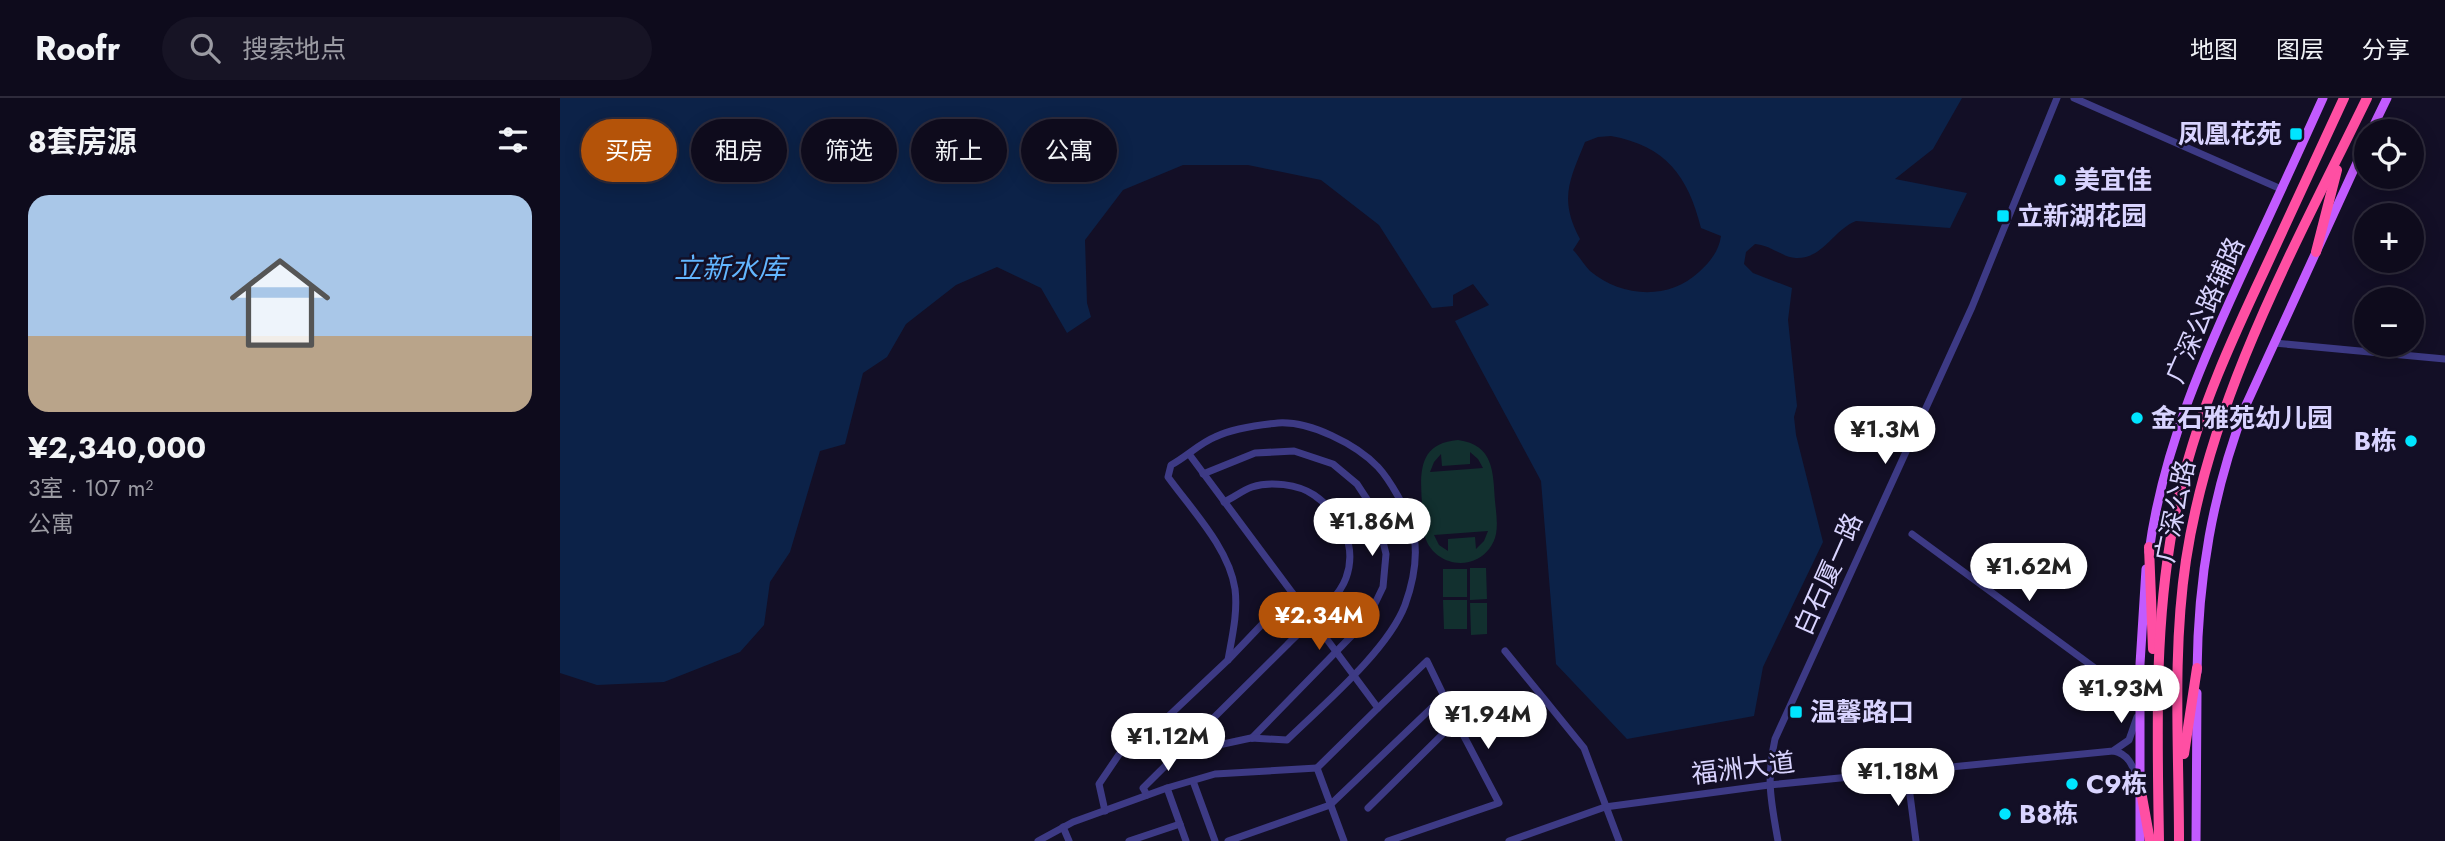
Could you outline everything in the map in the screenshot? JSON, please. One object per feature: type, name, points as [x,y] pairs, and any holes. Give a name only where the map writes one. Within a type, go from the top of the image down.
[{"type":"highway","name":"广深公路","points":[[2159,841],[2157,705],[2161,625],[2174,518],[2191,450],[2234,337],[2344,98]]},
{"type":"highway","name":"广深公路","points":[[2179,841],[2180,623],[2186,561],[2197,499],[2224,409],[2251,343],[2367,98]]},
{"type":"highway","points":[[2316,252],[2343,147]]},
{"type":"highway","points":[[2149,547],[2157,705]]},
{"type":"highway","points":[[2179,784],[2197,668]]},
{"type":"highway","points":[[2140,786],[2150,841]]},
{"type":"main road","name":"广深公路辅路","points":[[2140,841],[2141,624],[2149,547],[2170,452],[2216,330],[2323,98]]},
{"type":"main road","points":[[2376,119],[2386,98]]},
{"type":"main road","points":[[2196,841],[2197,668],[2202,581],[2220,481],[2246,405],[2354,169]]},
{"type":"street","name":"白石厦一路","points":[[1778,841],[1769,785],[1770,762],[1776,739],[1972,307],[2057,98]]},
{"type":"street","points":[[2074,98],[2281,189]]},
{"type":"street","points":[[2274,344],[2445,359]]},
{"type":"street","points":[[1177,754],[1251,738],[1287,740],[1388,637],[1405,606],[1416,567],[1412,527],[1378,467],[1346,442],[1310,427],[1280,423],[1236,430],[1214,437],[1171,465],[1168,477],[1224,553],[1235,589],[1235,621],[1228,660]]},
{"type":"street","points":[[1203,474],[1255,453],[1294,451],[1333,464],[1357,484],[1376,513],[1386,554],[1383,587],[1367,620],[1251,738]]},
{"type":"street","points":[[1189,454],[1378,708]]},
{"type":"street","points":[[1147,795],[1143,788],[1312,620],[1340,590],[1347,575],[1349,551],[1345,529],[1332,509],[1311,493],[1282,484],[1252,487],[1224,502]]},
{"type":"street","points":[[1912,534],[2118,685],[2129,690],[2139,690]]},
{"type":"street","points":[[1105,811],[1099,784],[1120,753],[1158,726],[1228,660],[1292,593]]},
{"type":"street","points":[[1505,651],[1584,748],[1619,841]]},
{"type":"street","points":[[1038,841],[1063,827],[1147,795],[1215,774],[1317,768],[1427,661],[1499,803],[1388,841]]},
{"type":"street","points":[[1228,841],[1330,805],[1444,696]]},
{"type":"street","points":[[2113,751],[2123,745],[2132,734],[2139,709]]},
{"type":"street","points":[[1367,808],[1456,721]]},
{"type":"street","name":"福洲大道","points":[[1509,841],[1605,807],[1769,785],[2113,751]]},
{"type":"street","points":[[2113,751],[2128,759],[2140,786]]},
{"type":"street","points":[[1317,768],[1344,841]]},
{"type":"street","points":[[1907,772],[1916,841]]},
{"type":"street","points":[[1194,781],[1215,841]]},
{"type":"street","points":[[1167,788],[1186,841]]},
{"type":"street","points":[[1129,841],[1180,824]]},
{"type":"street","points":[[1063,827],[1069,841]]},
{"type":"green space","points":[[1458,440],[1479,448],[1485,454],[1492,470],[1496,534],[1487,552],[1469,562],[1446,560],[1433,551],[1425,537],[1421,492],[1424,461],[1435,447]],"holes":[[[1470,452],[1483,468],[1430,472],[1441,454],[1442,466],[1470,464]],[[1488,531],[1484,541],[1476,549],[1475,537],[1448,539],[1448,551],[1439,545],[1434,535]]]},
{"type":"green space","points":[[1470,568],[1486,568],[1487,599],[1470,600]]},
{"type":"green space","points":[[1443,569],[1467,569],[1467,597],[1443,597]]},
{"type":"green space","points":[[1443,600],[1467,600],[1467,629],[1444,629]]},
{"type":"green space","points":[[1470,603],[1487,603],[1487,634],[1471,635]]},
{"type":"water","name":"立新水库","points":[[560,98],[1962,98],[1933,149],[1895,179],[1967,193],[1950,228],[1856,221],[1814,254],[1805,257],[1786,256],[1766,246],[1755,244],[1746,252],[1744,264],[1753,273],[1792,288],[1788,320],[1797,406],[1794,417],[1796,435],[1823,542],[1763,667],[1754,716],[1627,739],[1556,664],[1541,481],[1455,321],[1489,305],[1473,284],[1453,295],[1453,306],[1432,308],[1379,225],[1321,180],[1248,165],[1183,165],[1123,190],[1085,240],[1087,303],[1091,317],[1067,333],[1041,288],[997,267],[956,285],[906,324],[887,357],[863,373],[845,444],[820,451],[790,552],[770,582],[764,625],[740,652],[664,682],[597,685],[560,673]],"holes":[[[1611,136],[1646,147],[1672,166],[1681,179],[1696,210],[1701,228],[1721,236],[1718,247],[1707,264],[1687,281],[1673,288],[1644,292],[1616,286],[1590,271],[1573,250],[1580,239],[1568,201],[1571,180],[1585,142]]]},
{"type":"place","name":"凤凰花苑","points":[[2296,134]]},
{"type":"place","name":"美宜佳","points":[[2060,180]]},
{"type":"place","name":"立新湖花园","points":[[2003,216]]},
{"type":"place","name":"金石雅苑幼儿园","points":[[2137,418]]},
{"type":"place","name":"B栋","points":[[2411,441]]},
{"type":"place","name":"温馨路口","points":[[1796,712]]},
{"type":"place","name":"C9栋","points":[[2072,784]]},
{"type":"place","name":"B8栋","points":[[2005,814]]}]
